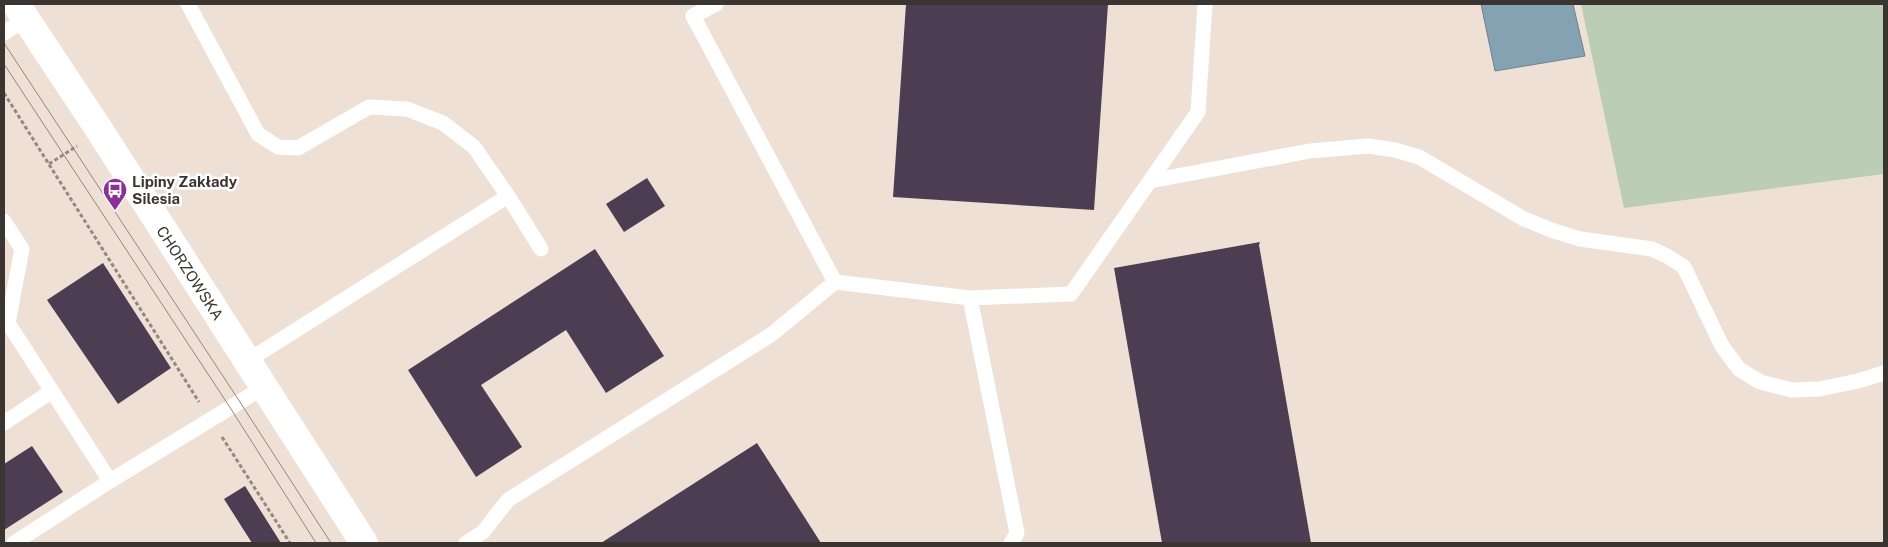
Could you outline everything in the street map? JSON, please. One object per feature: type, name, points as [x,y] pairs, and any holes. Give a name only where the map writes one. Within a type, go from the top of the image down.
[{"type":"street","name":"CHORZOWSKA","points":[[15,18],[100,131],[364,543]]},
{"type":"lane","points":[[188,4],[258,134],[278,148],[298,148],[369,107],[407,109],[443,123],[474,147],[508,196],[541,249]]},
{"type":"lane","points":[[716,4],[689,10],[834,282]]},
{"type":"lane","points":[[466,543],[483,532],[508,500],[772,334],[834,282],[970,298],[1071,294],[1198,112],[1205,4]]},
{"type":"lane","points":[[1150,181],[1310,151],[1368,146],[1395,150],[1419,157],[1524,219],[1551,230],[1596,242],[1652,249],[1667,256],[1684,267],[1722,346],[1739,369],[1760,382],[1792,390],[1819,389],[1858,381],[1884,373]]},
{"type":"lane","points":[[247,361],[508,196]]},
{"type":"lane","points":[[4,221],[22,249],[8,323],[110,481]]},
{"type":"lane","points":[[970,298],[1016,533],[1011,543]]},
{"type":"lane","points":[[14,543],[110,481],[264,387]]},
{"type":"lane","points":[[4,423],[52,391]]},
{"type":"path","points":[[4,93],[290,543]]},
{"type":"green space","points":[[1581,4],[1884,4],[1884,174],[1624,208]]},
{"type":"water","points":[[1481,4],[1573,4],[1585,56],[1495,71]]},
{"type":"building","points":[[906,4],[1108,4],[1094,210],[893,197]]},
{"type":"building","points":[[647,178],[665,206],[624,232],[606,204]]},
{"type":"building","points":[[1260,242],[1311,543],[1162,543],[1114,268]]},
{"type":"building","points":[[595,249],[664,356],[606,393],[566,330],[481,385],[522,447],[476,477],[408,370]]},
{"type":"building","points":[[103,263],[171,368],[118,404],[47,300]]},
{"type":"building","points":[[757,443],[821,543],[601,543]]},
{"type":"building","points":[[32,446],[63,492],[4,530],[4,464]]},
{"type":"building","points":[[245,486],[281,543],[252,543],[224,499]]},
{"type":"tram line","points":[[4,43],[331,543]]},
{"type":"tram line","points":[[4,64],[231,409],[316,543]]},
{"type":"place","name":"Lipiny Zakłady Silesia","points":[[115,211]]}]
